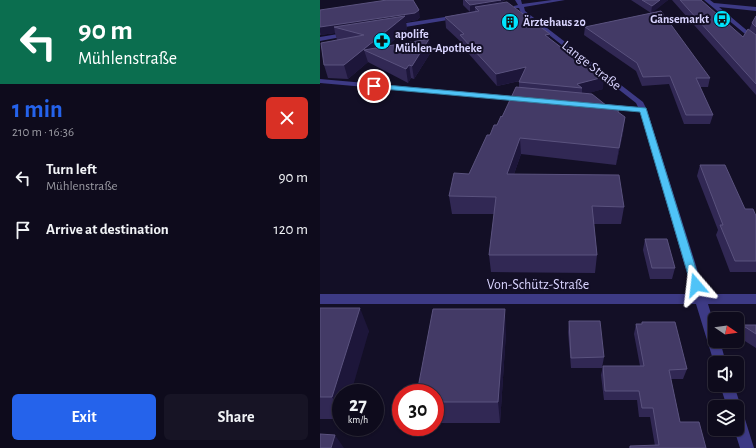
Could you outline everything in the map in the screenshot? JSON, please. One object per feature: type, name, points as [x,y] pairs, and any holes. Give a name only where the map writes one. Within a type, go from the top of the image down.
[{"type":"street","points":[[506,9],[519,3],[562,0]]},
{"type":"street","points":[[707,0],[756,41]]},
{"type":"street","name":"Lange Straße","points":[[519,3],[523,12],[639,102],[643,110],[718,356]]},
{"type":"street","points":[[714,5],[756,9]]},
{"type":"street","points":[[389,28],[461,17]]},
{"type":"street","points":[[320,38],[358,33]]},
{"type":"street","points":[[320,81],[532,100]]},
{"type":"street","points":[[596,106],[643,110]]},
{"type":"street","name":"Von-Schütz-Straße","points":[[320,299],[756,299]]},
{"type":"street","points":[[743,436],[747,448]]},
{"type":"building","points":[[387,0],[413,0],[419,10],[415,13],[320,27],[320,10]]},
{"type":"building","points":[[465,0],[501,0],[470,5]]},
{"type":"building","points":[[642,0],[660,0],[652,6]]},
{"type":"building","points":[[680,0],[701,0],[743,37],[748,29],[756,35],[756,84]]},
{"type":"building","points":[[507,2],[550,34],[545,35],[580,62],[584,61],[604,77],[577,84],[582,88],[519,82],[526,67],[496,74],[460,35],[464,34],[445,17],[479,11],[475,7]]},
{"type":"building","points":[[661,11],[710,78],[696,78],[713,115],[686,115],[670,76],[643,77],[637,63],[585,27]]},
{"type":"building","points":[[405,16],[344,65],[324,65],[321,43],[364,35],[334,27]]},
{"type":"building","points":[[756,16],[756,27],[752,23]]},
{"type":"building","points":[[429,39],[412,66],[409,65],[406,69],[364,50]]},
{"type":"building","points":[[516,87],[592,94],[607,106],[619,107],[618,112],[625,117],[619,148],[520,138],[507,174],[619,175],[624,207],[592,206],[597,255],[489,255],[496,197],[449,196],[454,173],[469,174],[487,135],[490,135],[494,125],[497,125],[501,116],[502,117]]},
{"type":"building","points":[[700,165],[725,165],[745,209],[753,209],[756,216],[756,261],[735,261],[720,225],[723,225]]},
{"type":"building","points":[[645,239],[667,239],[675,268],[652,268]]},
{"type":"building","points":[[320,308],[360,308],[336,384],[332,384],[332,397],[320,397]]},
{"type":"building","points":[[433,309],[505,309],[498,402],[444,402],[444,384],[419,384]]},
{"type":"building","points":[[569,321],[600,321],[604,357],[571,358]]},
{"type":"building","points":[[642,322],[675,322],[687,369],[669,370],[680,422],[699,422],[706,448],[630,448],[630,446],[659,445],[653,408],[642,408],[639,391],[605,391],[603,366],[644,366],[636,324],[642,324]]},
{"type":"building","points":[[744,325],[756,325],[756,334],[744,326]]},
{"type":"building","points":[[320,434],[335,436],[331,448],[320,448]]},
{"type":"place","name":"Gänsemarkt","points":[[722,19]]},
{"type":"place","name":"Ärztehaus 20","points":[[510,22]]},
{"type":"place","name":"apolife Mühlen-Apotheke","points":[[382,41]]},
{"type":"route","points":[[374,86],[643,110],[696,285]]}]
